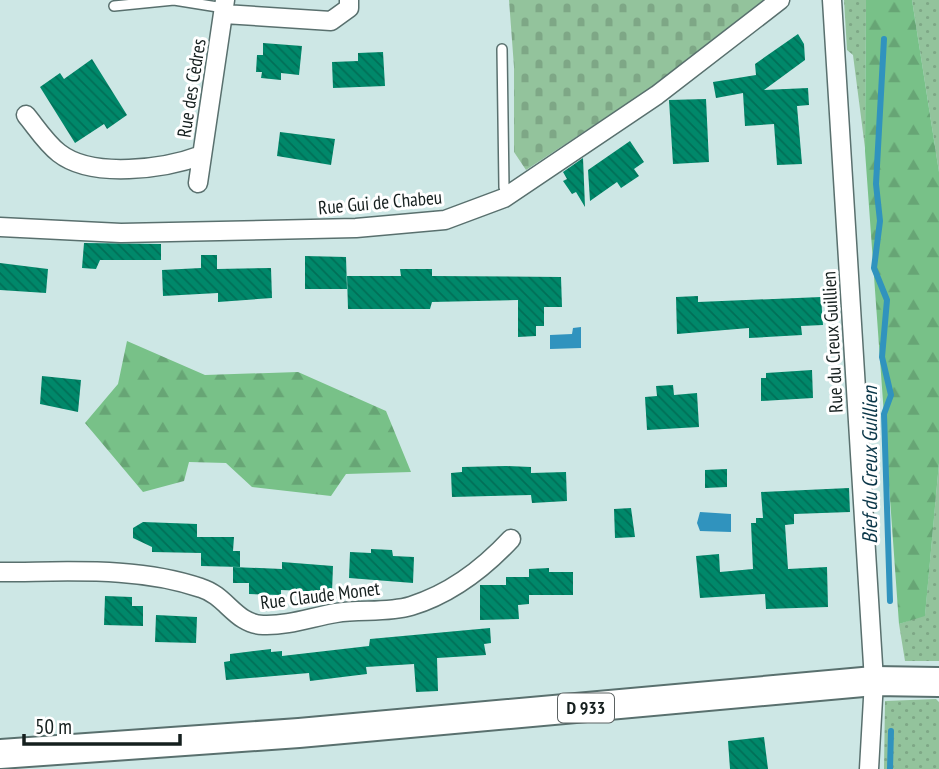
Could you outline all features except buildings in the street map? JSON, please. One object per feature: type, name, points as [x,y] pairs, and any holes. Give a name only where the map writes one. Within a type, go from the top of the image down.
[{"type":"main road","name":"D 933","points":[[0,754],[295,733],[874,681],[939,682]]},
{"type":"street","points":[[224,7],[331,20],[349,8],[349,0]]},
{"type":"street","name":"Rue Gui de Chabeu","points":[[0,227],[121,233],[356,228],[445,220],[507,196],[657,95],[780,0]]},
{"type":"street","name":"Rue du Creux Guillien","points":[[832,0],[874,681],[869,769]]},
{"type":"street","name":"Rue des Cèdres","points":[[198,183],[224,7]]},
{"type":"street","points":[[26,115],[58,152],[75,161],[108,167],[143,168],[175,165],[202,155]]},
{"type":"street","name":"Rue Claude Monet","points":[[0,572],[76,570],[149,577],[202,588],[219,596],[241,620],[260,625],[279,625],[337,613],[411,606],[486,566],[512,538]]},
{"type":"lane","points":[[114,6],[174,1],[224,7]]},
{"type":"lane","points":[[502,49],[504,187],[507,196]]},
{"type":"green space","points":[[509,0],[766,0],[658,83],[526,170],[514,152],[514,67]]},
{"type":"green space","points":[[844,0],[866,0],[865,148],[853,55],[847,50]]},
{"type":"green space","points":[[866,0],[912,0],[939,172],[939,463],[925,616],[899,624],[865,151]]},
{"type":"green space","points":[[912,0],[939,0],[939,172]]},
{"type":"green space","points":[[127,341],[205,375],[298,372],[386,411],[411,472],[346,474],[331,496],[252,487],[226,463],[189,462],[184,481],[143,492],[85,423],[118,384]]},
{"type":"green space","points":[[939,463],[939,661],[905,661],[899,624],[925,615]]},
{"type":"green space","points":[[936,699],[939,702],[939,769],[884,769],[885,701]]},
{"type":"water","points":[[581,327],[581,348],[550,349],[550,335],[572,334],[573,328]]},
{"type":"water","points":[[700,512],[731,514],[731,532],[700,531],[697,523]]},
{"type":"waterway","name":"Bief du Creux Guillien","points":[[884,39],[876,184],[880,221],[874,268],[887,300],[882,357],[891,395],[884,414],[890,601]]},
{"type":"waterway","name":"Bief du Creux Guillien","points":[[890,769],[891,731]]}]
